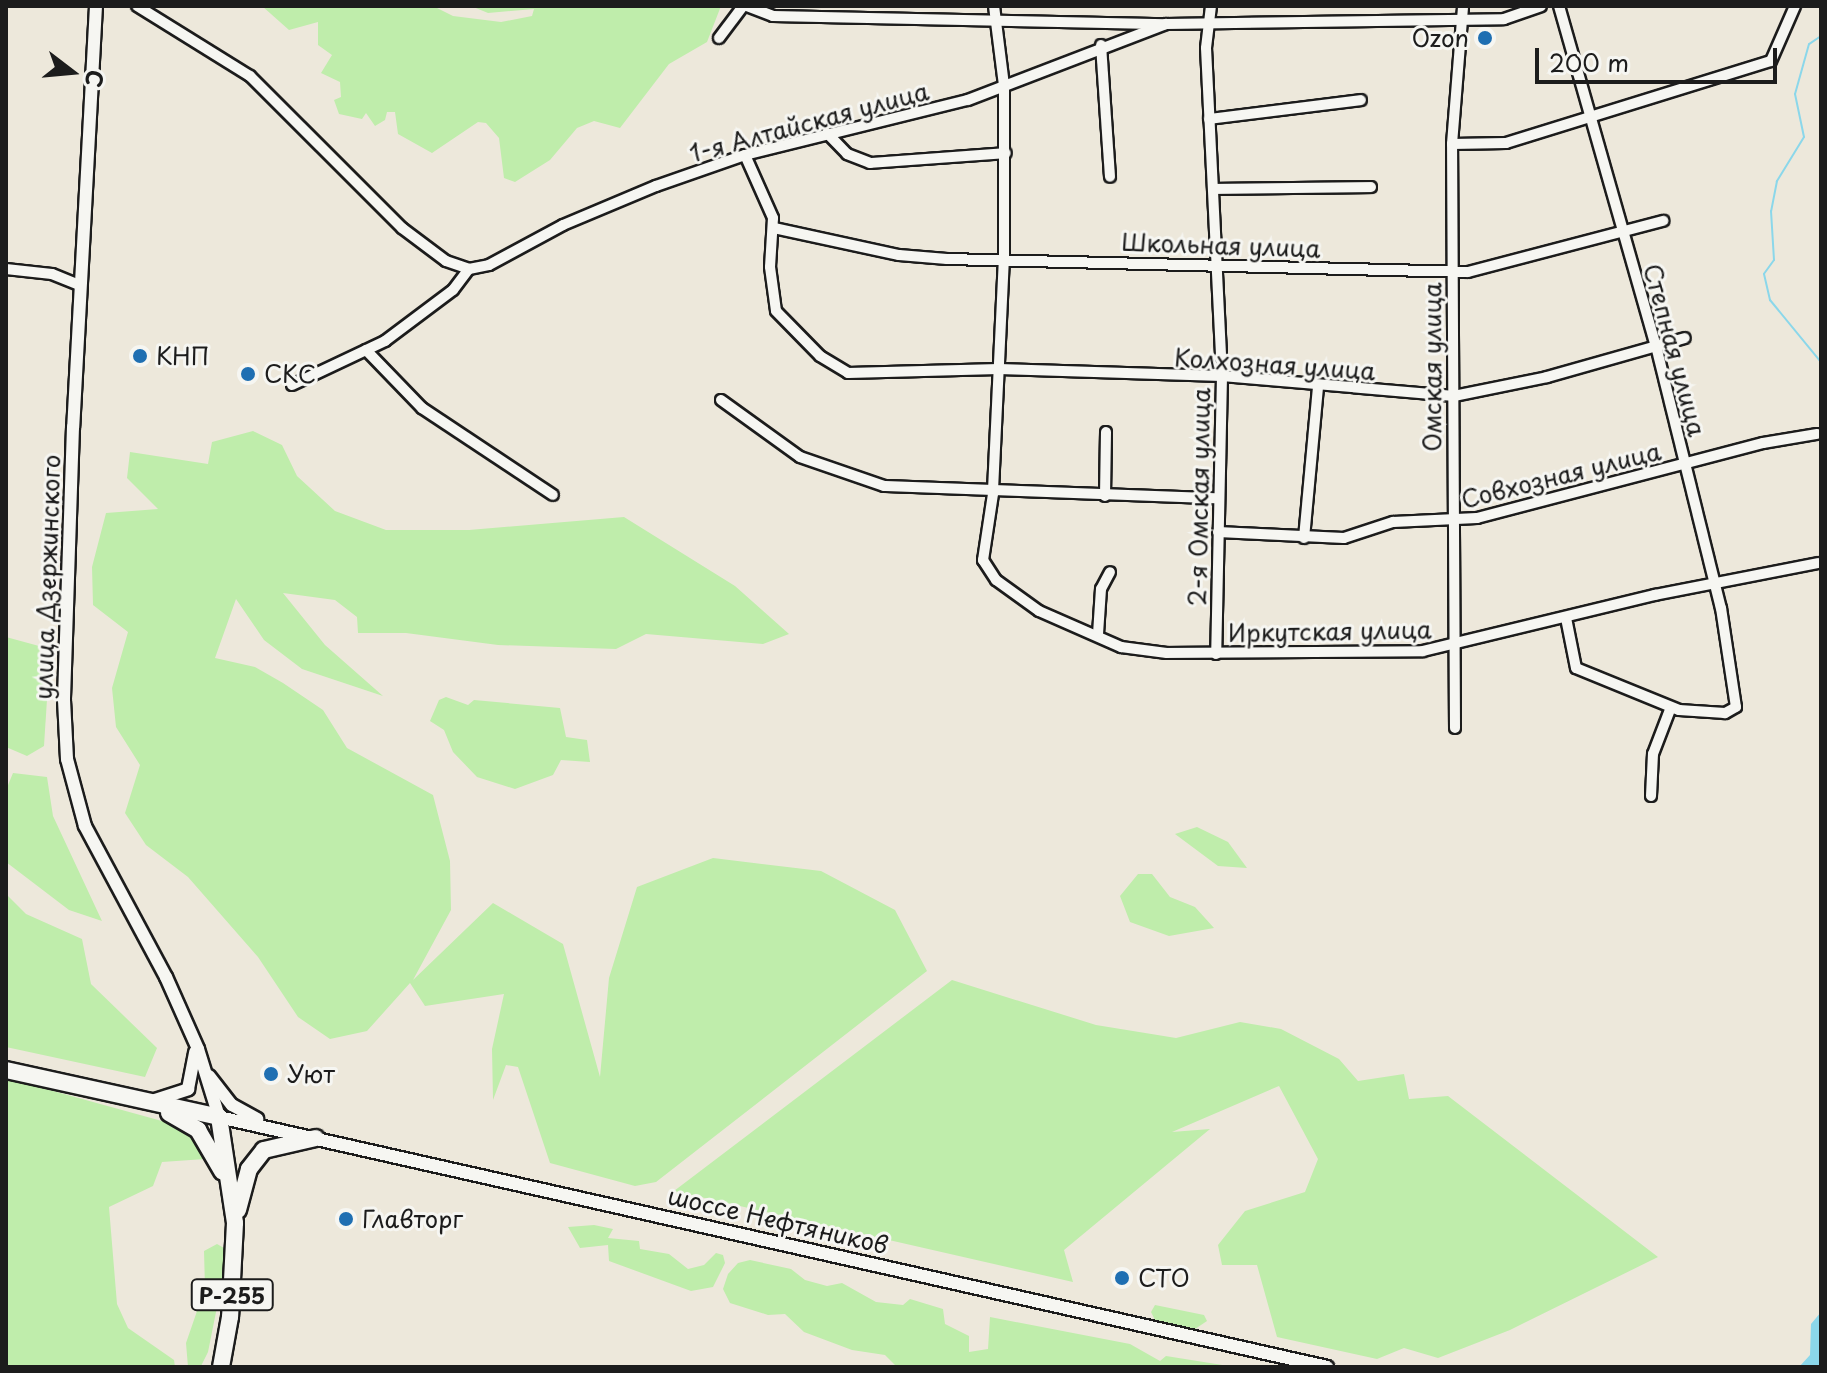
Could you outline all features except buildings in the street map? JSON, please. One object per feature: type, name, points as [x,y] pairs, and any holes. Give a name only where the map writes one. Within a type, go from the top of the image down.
[{"type":"highway","points":[[6,1070],[219,1117]]},
{"type":"highway","points":[[142,1101],[198,1130],[232,1194]]},
{"type":"highway","name":"Р-255","points":[[219,1117],[235,1223],[230,1317],[221,1367]]},
{"type":"highway","points":[[235,1223],[244,1181],[256,1159],[274,1146],[316,1138]]},
{"type":"main road","name":"улица Дзержинского","points":[[96,6],[65,684],[67,759],[85,826],[196,1045],[219,1117]]},
{"type":"main road","points":[[142,1101],[175,1097],[188,1089],[196,1045]]},
{"type":"main road","points":[[203,1068],[243,1114],[297,1134]]},
{"type":"main road","name":"шоссе Нефтяников","points":[[219,1117],[1327,1367]]},
{"type":"street","points":[[137,6],[250,76],[402,228],[446,261],[469,269]]},
{"type":"street","points":[[719,38],[745,6],[773,16],[1166,24],[1461,21],[1511,18],[1541,6]]},
{"type":"street","points":[[993,494],[1006,153],[1004,85],[994,6]]},
{"type":"street","name":"2-я Омская улица","points":[[1211,6],[1206,48],[1222,376],[1216,654]]},
{"type":"street","name":"Омская улица","points":[[1455,728],[1451,522],[1454,396],[1452,144],[1463,6]]},
{"type":"street","name":"Степная улица","points":[[1559,6],[1656,346],[1736,679],[1736,707],[1725,713],[1671,707]]},
{"type":"street","points":[[1452,144],[1506,143],[1588,115],[1726,78],[1775,58],[1795,6]]},
{"type":"street","name":"1-я Алтайская улица","points":[[292,385],[366,350],[453,290],[469,269],[489,265],[618,200],[745,155],[952,105],[1101,45],[1166,24]]},
{"type":"street","points":[[1101,45],[1110,177]]},
{"type":"street","points":[[1209,119],[1361,100]]},
{"type":"street","points":[[827,133],[847,154],[870,163],[1006,153]]},
{"type":"street","points":[[745,155],[768,200],[774,228]]},
{"type":"street","points":[[1215,189],[1371,187]]},
{"type":"street","name":"Школьная улица","points":[[774,228],[899,255],[1452,272],[1476,271],[1622,229],[1663,221]]},
{"type":"street","name":"Колхозная улица","points":[[774,228],[770,267],[776,311],[820,356],[837,369],[854,373],[999,369],[1222,376],[1454,396],[1685,338]]},
{"type":"street","points":[[6,269],[52,274],[81,286]]},
{"type":"street","points":[[366,350],[422,408],[553,495]]},
{"type":"street","points":[[1304,538],[1318,386]]},
{"type":"street","points":[[721,400],[800,457],[884,486],[993,494],[1217,498]]},
{"type":"street","points":[[1105,496],[1106,432]]},
{"type":"street","name":"Совхозная улица","points":[[1218,532],[1344,538],[1393,522],[1451,522],[1817,434]]},
{"type":"street","name":"Иркутская улица","points":[[993,494],[983,560],[996,580],[1039,611],[1127,648],[1216,654],[1423,651],[1818,563]]},
{"type":"street","points":[[1098,634],[1101,589],[1110,572]]},
{"type":"street","points":[[1566,618],[1576,668],[1671,707],[1653,754],[1651,796]]},
{"type":"green space","points":[[262,6],[433,6],[453,16],[501,22],[532,16],[534,9],[488,13],[471,6],[721,6],[707,42],[669,64],[620,128],[594,121],[577,128],[550,160],[515,182],[504,178],[499,138],[486,123],[478,122],[432,153],[398,134],[395,112],[387,112],[385,120],[375,126],[366,113],[362,119],[339,114],[334,100],[341,97],[340,82],[321,73],[332,55],[318,45],[318,22],[289,30]]},
{"type":"green space","points":[[253,431],[282,445],[297,476],[335,511],[386,530],[469,530],[624,517],[735,586],[789,634],[763,644],[646,634],[616,649],[498,645],[406,633],[358,633],[357,617],[335,600],[283,593],[325,645],[383,696],[302,669],[264,640],[236,599],[215,658],[255,667],[283,683],[323,710],[347,748],[433,795],[450,861],[451,910],[413,980],[493,903],[563,944],[600,1077],[609,978],[637,887],[713,858],[821,871],[895,910],[927,971],[656,1182],[635,1186],[550,1163],[518,1067],[506,1065],[493,1100],[492,1049],[504,994],[425,1006],[410,983],[367,1031],[330,1039],[298,1017],[258,957],[188,877],[146,845],[125,813],[140,765],[116,727],[112,688],[128,632],[93,605],[92,567],[106,513],[158,509],[127,478],[130,452],[208,464],[212,442]]},
{"type":"green space","points":[[6,637],[39,646],[47,699],[44,746],[27,756],[6,747]]},
{"type":"green space","points":[[446,697],[468,705],[474,700],[560,708],[566,737],[587,740],[590,762],[561,760],[553,775],[515,789],[477,777],[453,752],[444,730],[430,721],[439,700]]},
{"type":"green space","points":[[13,773],[47,777],[53,816],[102,921],[69,910],[6,862],[6,790]]},
{"type":"green space","points":[[1197,827],[1228,842],[1247,868],[1218,866],[1175,834]]},
{"type":"green space","points":[[1138,874],[1152,874],[1170,897],[1195,907],[1214,928],[1169,936],[1130,922],[1120,896]]},
{"type":"green space","points":[[6,894],[26,914],[82,939],[91,984],[157,1048],[145,1077],[6,1047]]},
{"type":"green space","points":[[952,980],[1096,1025],[1176,1038],[1240,1022],[1281,1029],[1339,1059],[1358,1081],[1404,1074],[1409,1099],[1448,1096],[1658,1257],[1510,1330],[1438,1358],[1404,1348],[1377,1359],[1277,1337],[1257,1265],[1222,1265],[1218,1245],[1245,1211],[1305,1192],[1318,1159],[1279,1086],[1172,1132],[1210,1129],[1064,1250],[1073,1282],[674,1191]]},
{"type":"green space","points":[[6,1078],[180,1126],[204,1150],[205,1159],[162,1162],[153,1186],[109,1207],[117,1304],[128,1328],[174,1360],[175,1367],[6,1367]]},
{"type":"green space","points":[[594,1225],[613,1229],[608,1238],[639,1241],[640,1249],[669,1254],[688,1269],[704,1265],[716,1253],[723,1255],[725,1263],[713,1287],[691,1291],[609,1261],[608,1245],[580,1248],[568,1227]]},
{"type":"green space","points":[[217,1244],[224,1248],[222,1282],[208,1352],[201,1366],[188,1367],[186,1343],[205,1288],[204,1251]]},
{"type":"green space","points":[[750,1260],[791,1269],[805,1280],[827,1286],[842,1283],[876,1302],[903,1305],[910,1299],[943,1309],[945,1324],[969,1336],[969,1352],[988,1349],[990,1317],[1130,1344],[1160,1361],[1166,1356],[1235,1367],[897,1367],[885,1355],[852,1350],[804,1332],[785,1314],[768,1315],[730,1303],[723,1289],[728,1274],[738,1263]]},
{"type":"green space","points":[[1155,1305],[1204,1315],[1207,1321],[1195,1329],[1155,1320],[1151,1312]]},
{"type":"water","points":[[1821,1312],[1821,1367],[1799,1367],[1810,1355],[1811,1324]]},
{"type":"waterway","points":[[1821,36],[1809,44],[1795,94],[1804,137],[1777,181],[1771,211],[1774,260],[1764,274],[1770,300],[1821,362]]},
{"type":"place","name":"Ozon","points":[[1485,38]]},
{"type":"place","name":"КНП","points":[[140,356]]},
{"type":"place","name":"СКС","points":[[248,374]]},
{"type":"place","name":"Уют","points":[[271,1074]]},
{"type":"place","name":"Главторг","points":[[346,1219]]},
{"type":"place","name":"СТО","points":[[1122,1278]]}]
